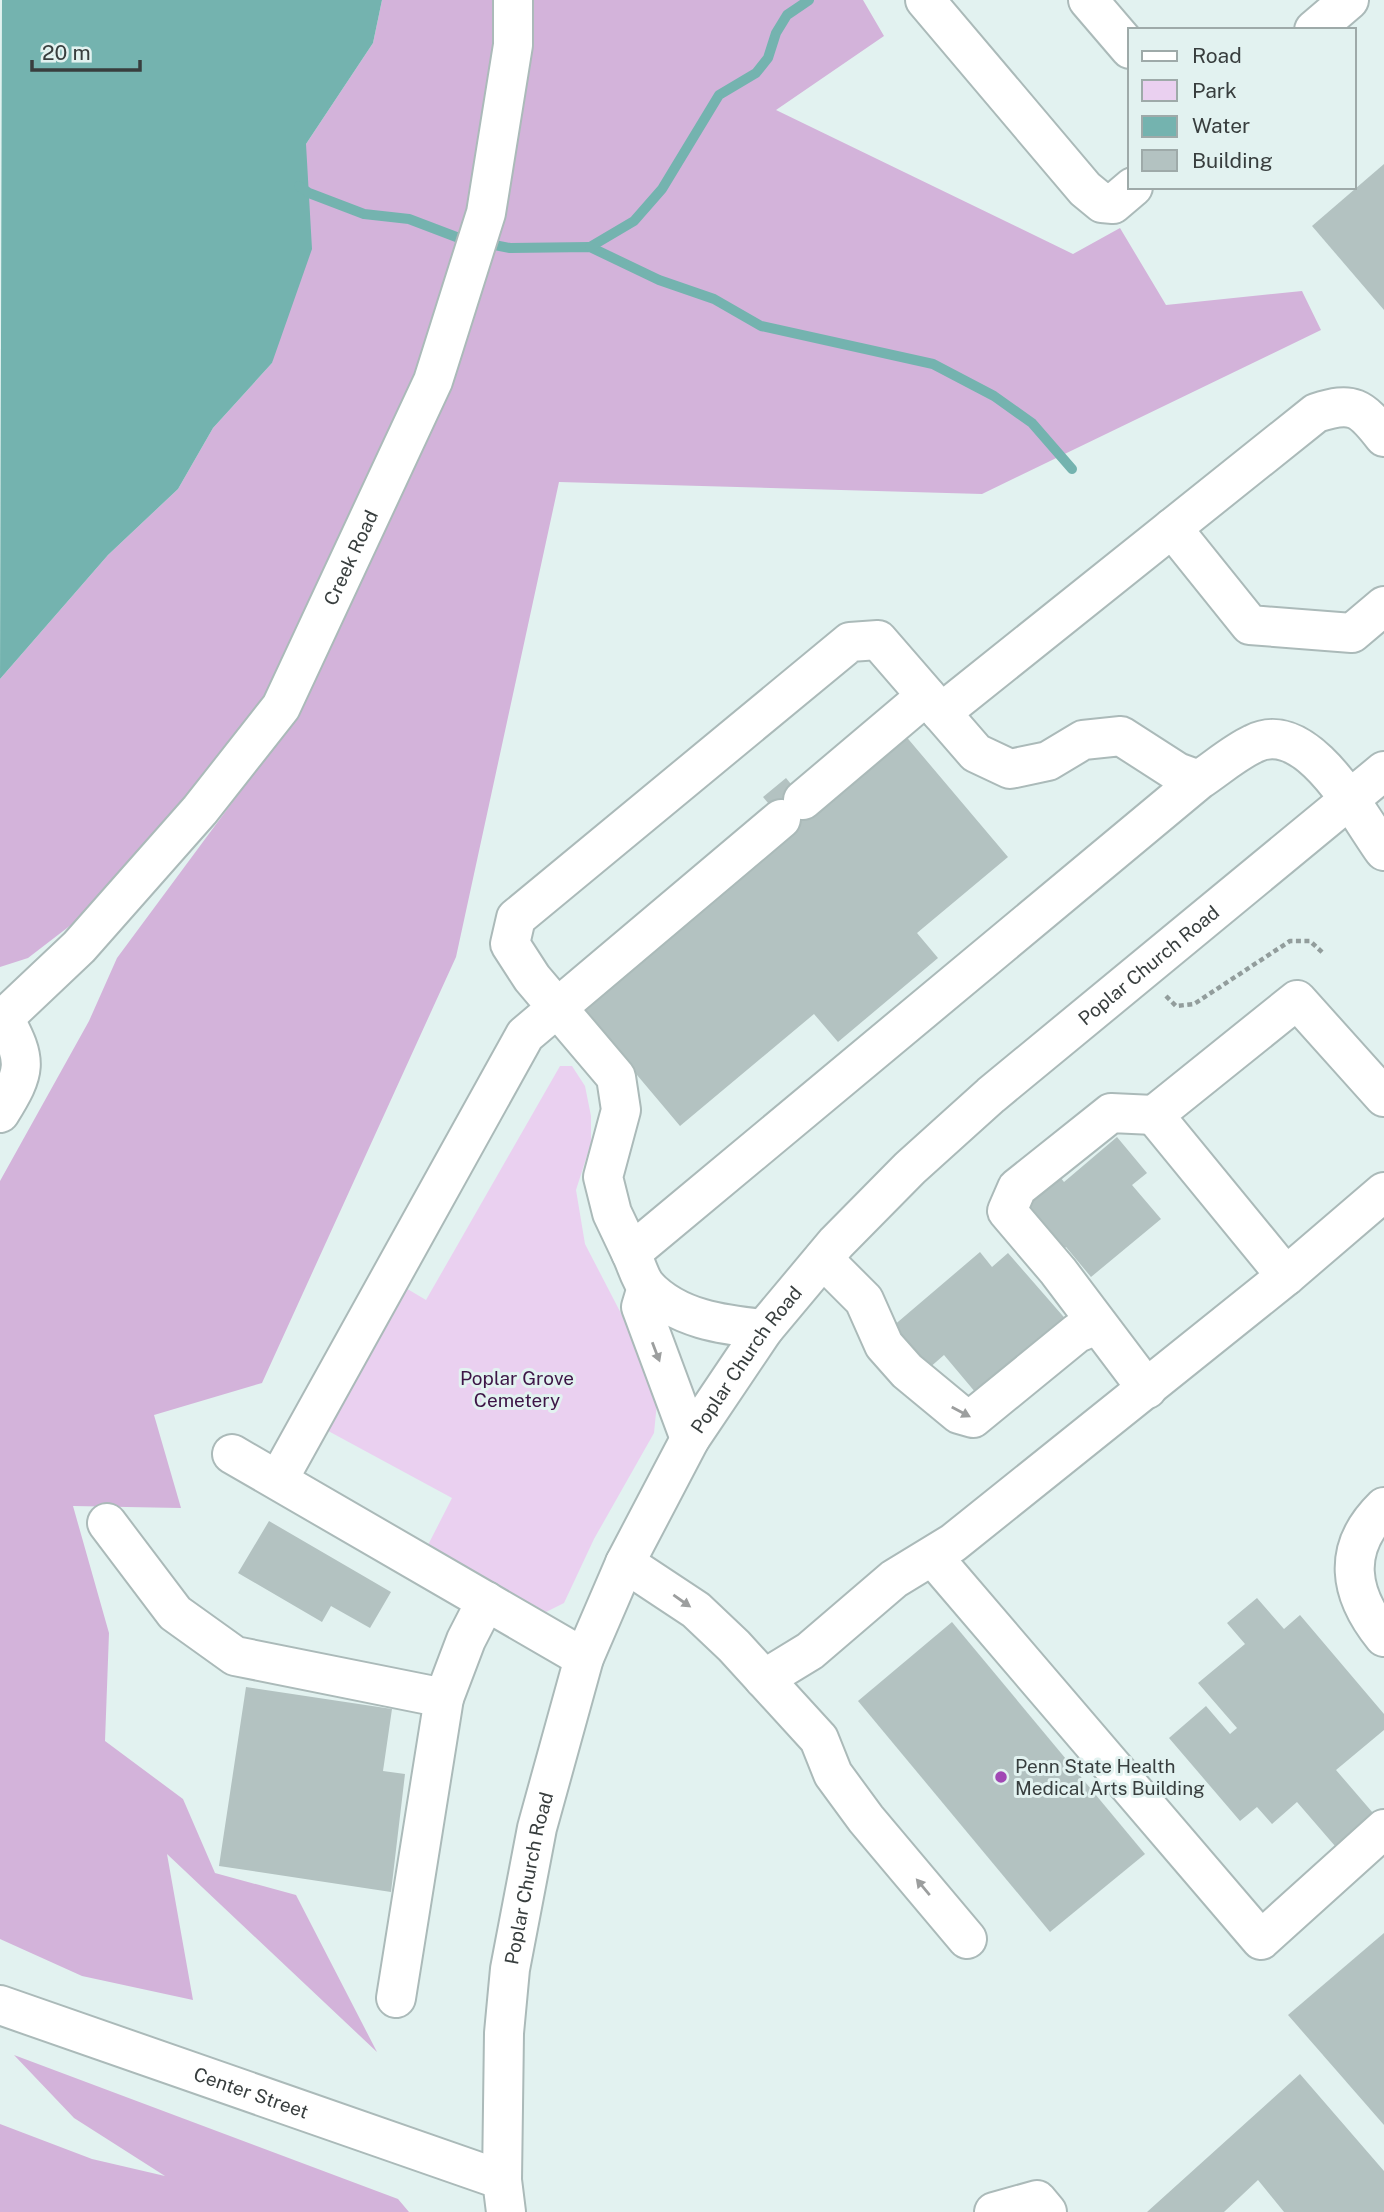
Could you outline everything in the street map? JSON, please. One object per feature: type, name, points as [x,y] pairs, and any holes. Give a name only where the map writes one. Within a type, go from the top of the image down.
[{"type":"street","name":"Creek Road","points":[[2,1019],[79,947],[192,820],[281,707],[433,381],[486,213],[513,45],[513,0]]},
{"type":"street","points":[[925,0],[1085,189],[1102,203],[1113,204],[1131,189]]},
{"type":"street","points":[[1088,0],[1128,47]]},
{"type":"street","points":[[1316,28],[1349,0]]},
{"type":"street","points":[[278,1480],[525,1035],[792,810],[1172,528],[1316,413],[1342,405],[1365,413],[1384,436]]},
{"type":"street","points":[[1172,528],[1250,625],[1352,632],[1384,606]]},
{"type":"street","points":[[764,1329],[727,1325],[687,1315],[647,1287],[612,1213],[603,1177],[621,1110],[617,1077],[532,978],[510,944],[516,918],[850,642],[878,640],[976,753],[1010,769],[1048,761],[1083,740],[1121,736],[1177,772],[1199,780]]},
{"type":"street","points":[[631,1253],[1199,780],[1255,743],[1275,738],[1294,741],[1318,760],[1384,851]]},
{"type":"street","name":"Poplar Church Road","points":[[504,2196],[504,2033],[519,1908],[537,1828],[584,1658],[625,1563],[690,1439],[764,1329],[823,1259],[910,1168],[991,1096],[1384,771]]},
{"type":"street","points":[[1147,1388],[1058,1271],[1007,1211],[1017,1188],[1111,1113],[1154,1115],[1297,1000],[1384,1097]]},
{"type":"street","points":[[0,1113],[18,1083],[21,1062],[19,1046],[2,1019]]},
{"type":"street","points":[[1154,1115],[1286,1276]]},
{"type":"street","points":[[764,1679],[810,1651],[894,1579],[933,1557],[1286,1276],[1384,1192]]},
{"type":"street","points":[[823,1259],[864,1300],[884,1345],[906,1371],[959,1414],[974,1418],[1077,1333],[1097,1325]]},
{"type":"street","points":[[647,1287],[641,1307],[690,1439]]},
{"type":"street","points":[[232,1454],[584,1658]]},
{"type":"street","points":[[1384,1507],[1361,1536],[1355,1572],[1361,1605],[1384,1637]]},
{"type":"street","points":[[107,1523],[175,1613],[235,1657],[444,1698]]},
{"type":"street","points":[[933,1557],[1261,1940],[1384,1829]]},
{"type":"street","points":[[625,1563],[696,1611],[819,1739],[833,1774],[866,1819],[967,1939]]},
{"type":"street","points":[[396,1998],[444,1698],[466,1640],[486,1601]]},
{"type":"street","name":"Center Street","points":[[0,2005],[504,2196]]},
{"type":"street","points":[[994,2212],[1037,2200],[1047,2212]]},
{"type":"path","points":[[1162,991],[1175,1006],[1194,1004],[1283,945],[1297,939],[1310,941],[1324,954]]},
{"type":"green space","name":"Poplar Grove Cemetery","points":[[560,1066],[572,1066],[585,1086],[591,1116],[591,1143],[576,1190],[585,1244],[641,1352],[658,1393],[654,1433],[594,1539],[564,1603],[546,1612],[428,1545],[452,1498],[319,1426],[399,1284],[426,1300]]},
{"type":"shaded area","points":[[382,0],[863,0],[884,36],[776,110],[1073,254],[1120,228],[1166,305],[1302,291],[1321,330],[982,494],[559,482],[456,957],[262,1383],[154,1415],[181,1508],[73,1506],[109,1633],[105,1741],[183,1799],[215,1873],[296,1895],[377,2052],[167,1854],[193,2000],[82,1976],[0,1939],[0,1181],[89,1021],[117,958],[294,719],[270,697],[97,905],[28,958],[0,967],[0,679],[108,555],[178,489],[213,428],[272,363],[306,144],[373,43]]},
{"type":"shaded area","points":[[14,2055],[398,2199],[409,2212],[0,2212],[0,2124],[92,2159],[165,2176],[74,2118]]},
{"type":"water","points":[[2,0],[382,0],[373,43],[306,144],[312,249],[272,363],[213,428],[178,489],[108,555],[0,679]]},
{"type":"building","points":[[1384,164],[1384,310],[1312,226]]},
{"type":"building","points":[[904,734],[1008,857],[917,933],[938,958],[838,1042],[814,1014],[680,1126],[578,1005],[790,829],[763,797],[786,778],[813,811]]},
{"type":"building","points":[[1117,1137],[1147,1173],[1132,1185],[1161,1219],[1091,1277],[1066,1247],[1054,1257],[1014,1209],[1057,1173],[1064,1182]]},
{"type":"building","points":[[980,1252],[992,1267],[1008,1253],[1069,1323],[981,1399],[944,1355],[928,1369],[892,1327]]},
{"type":"building","points":[[269,1521],[391,1592],[370,1628],[331,1606],[322,1622],[238,1573]]},
{"type":"building","points":[[1257,1598],[1284,1629],[1300,1615],[1384,1714],[1384,1730],[1336,1770],[1373,1813],[1335,1846],[1297,1802],[1272,1824],[1257,1807],[1240,1821],[1169,1738],[1206,1706],[1230,1734],[1237,1728],[1198,1683],[1245,1644],[1227,1623]]},
{"type":"building","name":"Penn State Health Medical Arts Building","points":[[952,1622],[1145,1854],[1050,1932],[858,1701]]},
{"type":"building","points":[[246,1687],[392,1709],[383,1771],[405,1774],[391,1892],[219,1866]]},
{"type":"building","points":[[1384,1933],[1384,2125],[1288,2015]]},
{"type":"building","points":[[1300,2074],[1384,2171],[1384,2212],[1284,2212],[1258,2180],[1224,2212],[1147,2212]]},
{"type":"waterway","points":[[590,247],[634,221],[662,189],[719,95],[756,73],[768,58],[776,33],[787,15],[809,0]]},
{"type":"waterway","points":[[299,186],[309,193],[364,214],[409,219],[459,238],[510,248],[590,247],[659,280],[714,299],[761,326],[933,364],[994,396],[1032,423],[1072,469]]},
{"type":"place","name":"Penn State Health Medical Arts Building","points":[[1001,1777]]}]
